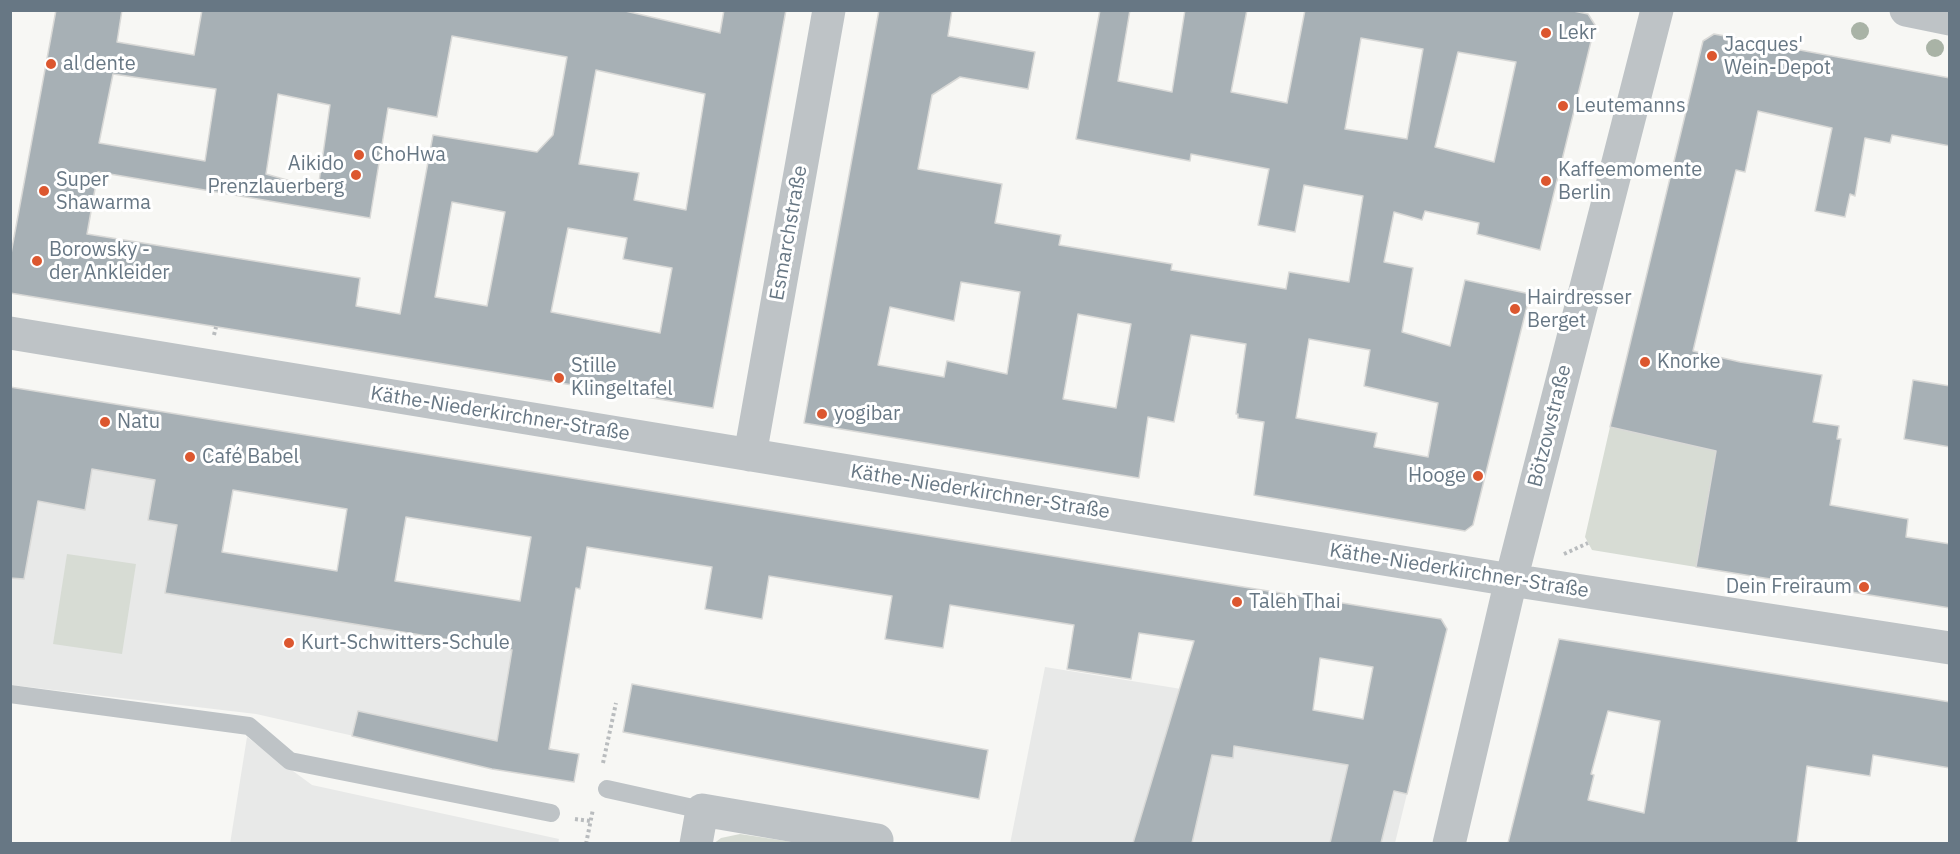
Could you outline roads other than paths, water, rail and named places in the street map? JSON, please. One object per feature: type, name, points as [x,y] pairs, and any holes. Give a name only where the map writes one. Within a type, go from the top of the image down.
[{"type":"street","name":"Esmarchstraße","points":[[750,455],[829,10]]},
{"type":"street","name":"Bötzowstraße","points":[[1449,843],[1511,580],[1657,10]]},
{"type":"street","points":[[1906,10],[1950,19]]},
{"type":"street","name":"Käthe-Niederkirchner-Straße","points":[[10,333],[1511,580],[1950,648]]},
{"type":"street","points":[[696,843],[702,810],[883,842]]},
{"type":"lane","points":[[10,694],[249,726],[290,761],[551,813]]},
{"type":"lane","points":[[607,789],[702,810]]},
{"type":"place","name":"Lekr","points":[[1546,33]]},
{"type":"place","name":"Jacques' Wein-Depot","points":[[1712,56]]},
{"type":"place","name":"al dente","points":[[51,64]]},
{"type":"place","name":"Leutemanns","points":[[1563,106]]},
{"type":"place","name":"ChoHwa","points":[[359,155]]},
{"type":"place","name":"Aikido Prenzlauerberg","points":[[356,175]]},
{"type":"place","name":"Kaffeemomente Berlin","points":[[1546,181]]},
{"type":"place","name":"Super Shawarma","points":[[44,191]]},
{"type":"place","name":"Borowsky - der Ankleider","points":[[37,261]]},
{"type":"place","name":"Hairdresser Berget","points":[[1515,309]]},
{"type":"place","name":"Knorke","points":[[1645,362]]},
{"type":"place","name":"Stille Klingeltafel","points":[[559,378]]},
{"type":"place","name":"yogibar","points":[[822,414]]},
{"type":"place","name":"Natu","points":[[105,422]]},
{"type":"place","name":"Café Babel","points":[[190,457]]},
{"type":"place","name":"Hooge","points":[[1478,476]]},
{"type":"place","name":"Dein Freiraum","points":[[1864,587]]},
{"type":"place","name":"Taleh Thai","points":[[1237,602]]},
{"type":"place","name":"Kurt-Schwitters-Schule","points":[[289,643]]}]
